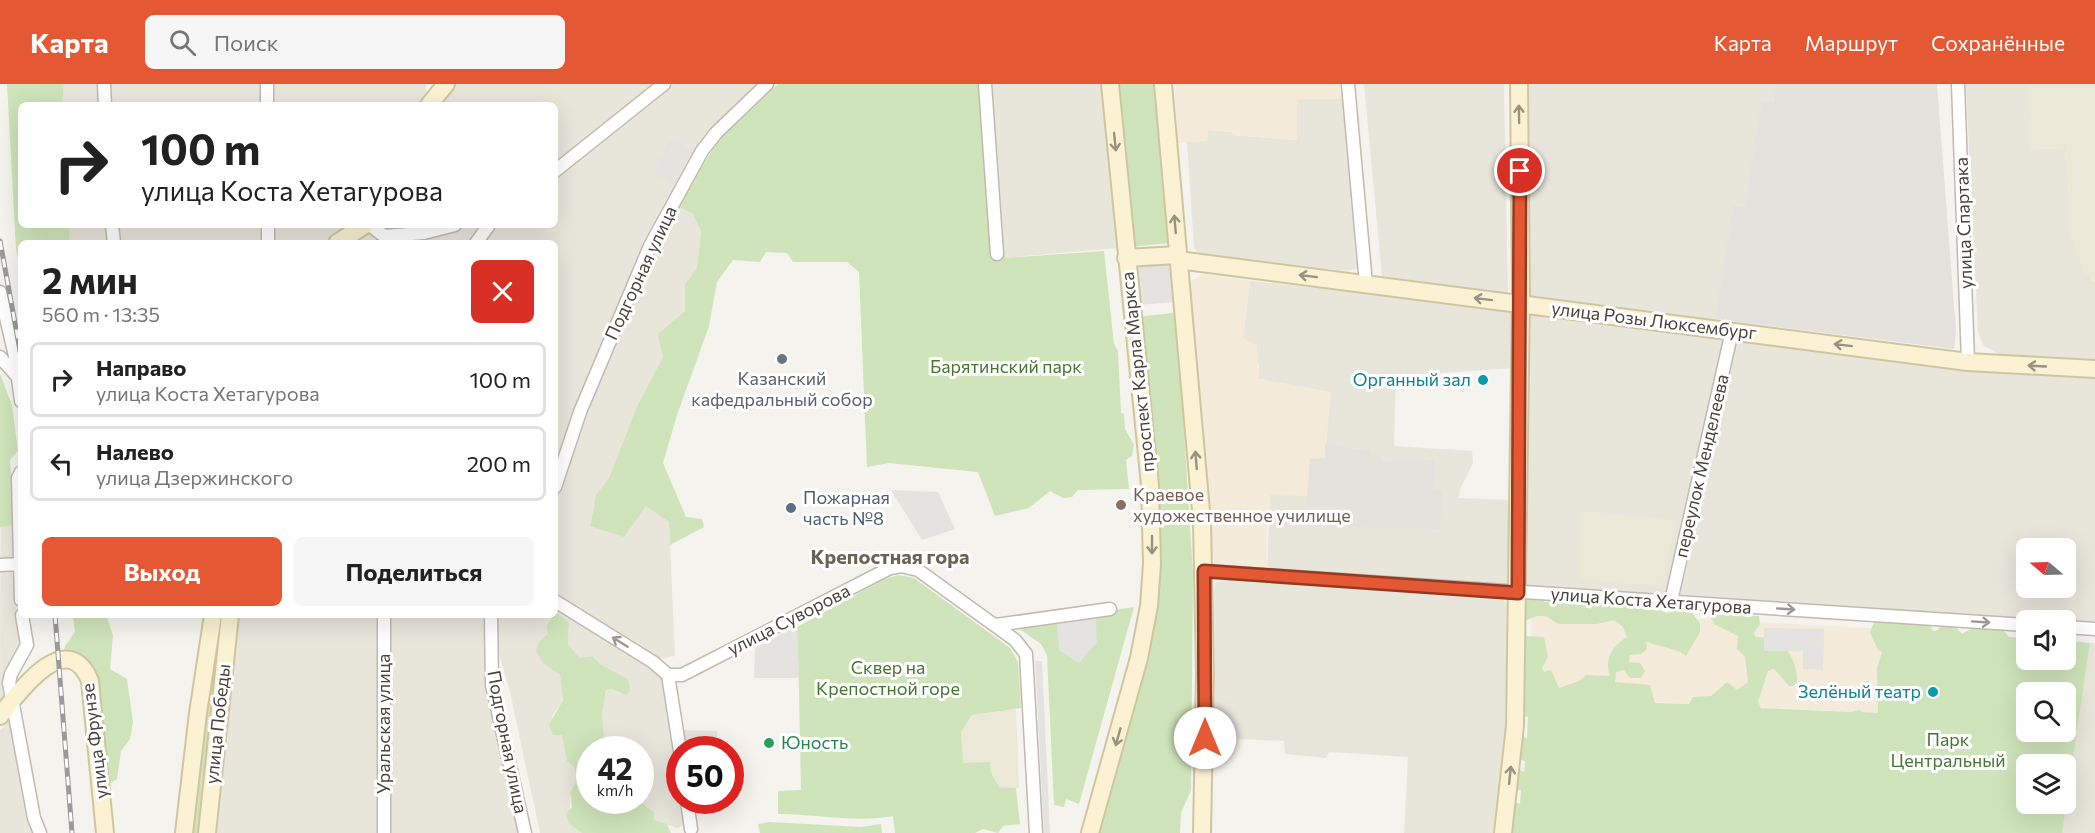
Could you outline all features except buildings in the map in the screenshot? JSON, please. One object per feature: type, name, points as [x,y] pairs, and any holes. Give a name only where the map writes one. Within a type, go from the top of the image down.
[{"type":"main road","points":[[431,96],[446,84]]},
{"type":"main road","name":"проспект Карла Маркса","points":[[1090,833],[1141,648],[1149,606],[1152,564],[1150,485],[1110,84]]},
{"type":"main road","points":[[1163,84],[1204,571],[1205,728],[1202,833]]},
{"type":"main road","points":[[1503,833],[1515,726],[1518,593],[1519,84]]},
{"type":"main road","points":[[342,240],[363,228]]},
{"type":"main road","name":"улица Розы Люксембург","points":[[1126,258],[1178,257],[1366,284],[1968,362],[2095,369]]},
{"type":"main road","points":[[184,833],[198,713],[213,618]]},
{"type":"main road","name":"улица Победы","points":[[207,833],[230,618]]},
{"type":"main road","name":"улица Фрунзе","points":[[12,701],[35,675],[54,662],[78,663],[85,668],[90,681],[105,833]]},
{"type":"main road","points":[[0,716],[12,701]]},
{"type":"street","points":[[104,84],[105,102]]},
{"type":"street","points":[[267,84],[267,102]]},
{"type":"street","points":[[558,169],[664,84]]},
{"type":"street","name":"Подгорная улица","points":[[558,478],[580,412],[650,246],[702,151],[716,133],[767,84]]},
{"type":"street","points":[[985,84],[997,254]]},
{"type":"street","points":[[1348,84],[1366,284]]},
{"type":"street","name":"улица Спартака","points":[[1958,84],[1968,362]]},
{"type":"street","points":[[372,228],[384,236],[424,233],[443,228]]},
{"type":"street","points":[[0,292],[15,356],[18,385]]},
{"type":"street","name":"переулок Менделеева","points":[[1671,601],[1732,331]]},
{"type":"street","points":[[0,357],[16,375]]},
{"type":"street","points":[[0,565],[18,564]]},
{"type":"street","name":"улица Суворова","points":[[668,675],[682,675],[890,568],[901,566],[918,570],[996,625],[1015,640],[1026,654],[1036,833]]},
{"type":"street","name":"улица Коста Хетагурова","points":[[1204,571],[2016,624]]},
{"type":"street","points":[[558,603],[653,662],[668,675],[678,736]]},
{"type":"street","points":[[996,625],[1110,609]]},
{"type":"street","points":[[22,618],[27,645],[11,674],[9,683],[34,818],[40,833]]},
{"type":"street","name":"Уральская улица","points":[[384,618],[384,833]]},
{"type":"street","name":"Подгорная улица","points":[[491,618],[492,685],[525,833]]},
{"type":"street","points":[[2076,628],[2095,629]]},
{"type":"street","points":[[689,814],[691,829]]},
{"type":"shaded area","points":[[64,84],[102,84],[102,102],[62,102]]},
{"type":"shaded area","points":[[107,84],[265,84],[265,102],[107,102]]},
{"type":"shaded area","points":[[270,84],[426,84],[424,102],[270,102]]},
{"type":"shaded area","points":[[451,84],[662,84],[558,164],[558,102],[436,102]]},
{"type":"shaded area","points":[[674,84],[760,84],[695,158],[558,467],[558,240],[487,240],[496,228],[558,228],[558,177]]},
{"type":"shaded area","points":[[979,84],[1103,84],[1118,248],[991,259]]},
{"type":"shaded area","points":[[1174,84],[1343,84],[1345,99],[1297,99],[1297,140],[1232,135],[1232,132],[1208,130],[1207,141],[1178,143]]},
{"type":"shaded area","points":[[1364,84],[1504,84],[1508,294],[1382,276]]},
{"type":"shaded area","points":[[1525,84],[1776,84],[1773,103],[1761,103],[1744,208],[1733,207],[1715,325],[1528,302]]},
{"type":"shaded area","points":[[1776,84],[1937,84],[1956,331],[1954,349],[1715,319],[1733,206],[1744,207],[1761,102],[1773,103]]},
{"type":"shaded area","points":[[1966,84],[2029,84],[2031,149],[2066,148],[2071,236],[2092,280],[2095,281],[2095,359],[1999,354],[1984,346],[1981,340],[1978,332]]},
{"type":"shaded area","points":[[2029,84],[2095,84],[2095,281],[2084,273],[2071,236],[2066,148],[2031,149]]},
{"type":"shaded area","points":[[1297,99],[1345,99],[1360,268],[1346,271],[1199,253],[1194,248],[1187,141],[1207,141],[1208,130],[1232,132],[1232,135],[1296,140]]},
{"type":"shaded area","points":[[671,138],[693,151],[674,185],[652,172]]},
{"type":"shaded area","points":[[675,206],[692,213],[701,231],[697,268],[685,284],[685,311],[659,334],[663,357],[638,404],[609,479],[596,495],[590,525],[624,536],[646,505],[669,522],[675,656],[655,660],[558,601],[558,486],[582,413],[653,247]]},
{"type":"shaded area","points":[[69,228],[110,228],[112,240],[70,240]]},
{"type":"shaded area","points":[[114,228],[265,228],[266,240],[116,240]]},
{"type":"shaded area","points":[[271,228],[352,228],[334,240],[271,240]]},
{"type":"shaded area","points":[[455,228],[481,228],[472,240],[352,240],[370,230],[424,236]]},
{"type":"shaded area","points":[[1172,257],[1176,302],[1136,305],[1132,261]]},
{"type":"shaded area","points":[[1202,274],[1250,281],[1243,338],[1257,345],[1259,379],[1331,392],[1325,459],[1310,459],[1307,496],[1270,495],[1266,540],[1267,573],[1213,567],[1190,283]]},
{"type":"shaded area","points":[[1250,281],[1504,306],[1516,311],[1515,368],[1396,376],[1394,446],[1472,451],[1473,463],[1460,489],[1459,498],[1511,500],[1507,587],[1267,573],[1270,495],[1310,459],[1325,458],[1330,392],[1259,379],[1259,364],[1243,338]]},
{"type":"shaded area","points":[[1529,312],[1724,336],[1666,596],[1527,588]]},
{"type":"shaded area","points":[[1737,338],[2095,377],[2095,624],[2076,623],[2076,610],[2016,610],[2016,619],[1680,597]]},
{"type":"shaded area","points":[[1,431],[15,501],[17,608],[24,646],[5,676],[5,699],[0,704]]},
{"type":"shaded area","points":[[1325,445],[1357,450],[1370,448],[1370,455],[1381,456],[1382,462],[1435,460],[1434,489],[1443,490],[1440,529],[1346,527],[1345,507],[1307,505],[1310,459],[1325,458]]},
{"type":"shaded area","points":[[891,490],[938,492],[955,529],[922,540]]},
{"type":"shaded area","points":[[1581,511],[1676,520],[1662,586],[1580,580]]},
{"type":"shaded area","points":[[1227,579],[1502,599],[1507,604],[1505,741],[1498,833],[1404,833],[1408,757],[1329,752],[1326,758],[1285,754],[1284,741],[1215,738],[1214,590],[1215,583]]},
{"type":"shaded area","points":[[558,606],[653,664],[665,677],[673,736],[666,736],[666,814],[685,814],[686,825],[677,828],[654,820],[654,736],[604,736],[602,714],[606,690],[611,689],[619,693],[627,679],[600,664],[594,656],[580,658],[568,646],[569,623],[558,614]]},
{"type":"shaded area","points":[[1095,606],[1097,642],[1079,663],[1059,650],[1056,611]]},
{"type":"shaded area","points":[[1532,610],[1887,629],[1877,668],[1878,713],[1530,696]]},
{"type":"shaded area","points":[[235,618],[380,618],[381,833],[212,833]]},
{"type":"shaded area","points":[[389,618],[489,618],[489,635],[521,833],[389,833]]},
{"type":"shaded area","points":[[493,618],[551,618],[546,626],[548,634],[544,664],[560,675],[563,700],[552,716],[562,734],[567,761],[574,767],[576,776],[576,782],[570,792],[569,824],[582,833],[540,833],[509,687],[493,634]]},
{"type":"shaded area","points":[[797,627],[799,678],[754,678],[755,646]]},
{"type":"shaded area","points":[[1764,628],[1824,629],[1823,670],[1803,669],[1803,651],[1764,651]]},
{"type":"shaded area","points":[[2090,643],[2095,643],[2095,833],[2062,833],[2065,814],[2076,814],[2076,754],[2074,754]]},
{"type":"shaded area","points":[[1035,661],[1042,661],[1050,833],[1044,833]]},
{"type":"shaded area","points":[[1016,709],[1019,788],[991,789],[963,763],[961,732],[972,715]]},
{"type":"shaded area","points":[[10,721],[25,812],[33,833],[0,833],[0,730]]},
{"type":"shaded area","points":[[683,730],[717,731],[717,736],[684,736]]},
{"type":"green space","points":[[7,84],[64,84],[62,102],[18,102],[18,228],[69,228],[70,240],[18,240],[18,260]]},
{"type":"green space","name":"Барятинский парк","points":[[778,84],[979,84],[1005,258],[1104,251],[1114,344],[1118,351],[1121,413],[1124,414],[1125,429],[1134,445],[1132,456],[1126,460],[1129,489],[1078,490],[1072,497],[1063,498],[1050,491],[1029,508],[995,516],[978,472],[889,463],[867,467],[859,272],[847,262],[793,262],[787,253],[766,252],[760,262],[733,260],[717,282],[709,326],[677,415],[663,463],[686,517],[702,519],[704,527],[670,545],[669,522],[646,506],[624,537],[590,526],[596,495],[609,478],[638,404],[663,357],[658,334],[685,311],[685,284],[697,268],[701,231],[692,213],[675,206],[720,139]]},
{"type":"green space","points":[[1115,84],[1156,84],[1170,243],[1129,247]]},
{"type":"green space","points":[[1173,313],[1177,320],[1193,573],[1191,790],[1181,813],[1180,833],[1094,833],[1150,625],[1136,317]]},
{"type":"green space","points":[[0,374],[12,405],[18,451],[10,460],[14,525],[0,527]]},
{"type":"green space","name":"Сквер на Крепостной горе","points":[[898,575],[914,578],[1010,648],[1018,662],[1021,708],[972,715],[961,732],[963,763],[990,762],[990,771],[999,787],[1016,788],[1020,824],[1003,826],[998,833],[983,829],[975,833],[895,833],[893,816],[865,819],[778,814],[778,791],[801,790],[797,627],[885,579]]},
{"type":"green space","name":"Парк Центральный","points":[[1529,591],[1545,602],[1567,600],[1576,604],[1605,600],[1614,591],[1626,592],[1630,596],[1644,597],[1649,606],[1667,613],[1685,608],[1691,611],[1700,624],[1700,632],[1686,656],[1676,650],[1646,641],[1647,649],[1641,654],[1630,655],[1629,662],[1640,663],[1645,671],[1641,678],[1630,678],[1624,670],[1616,672],[1615,682],[1650,685],[1655,703],[1689,704],[1693,697],[1711,696],[1727,682],[1737,690],[1748,682],[1745,657],[1737,649],[1738,636],[1714,624],[1711,618],[1714,615],[1759,616],[1760,625],[1754,632],[1755,637],[1771,638],[1784,644],[1797,676],[1797,681],[1793,686],[1789,686],[1774,669],[1768,671],[1758,702],[1761,708],[1851,712],[1859,710],[1878,713],[1877,668],[1882,652],[1878,650],[1870,633],[1875,621],[1891,609],[1904,609],[1910,613],[1925,610],[1942,615],[1929,623],[1933,631],[1938,630],[1941,625],[1953,624],[1962,634],[1977,625],[2002,629],[2009,637],[2016,637],[2016,670],[2076,670],[2076,642],[2090,643],[2076,738],[2076,682],[2016,682],[2016,742],[2075,742],[2074,754],[2016,754],[2016,814],[2065,814],[2062,833],[1510,833],[1512,801],[1520,804],[1521,790],[1514,790],[1516,768],[1524,772],[1525,761],[1518,759],[1518,732],[1527,739],[1528,717],[1522,715],[1519,685],[1524,680],[1519,673],[1524,636],[1544,637],[1548,657],[1542,668],[1544,672],[1551,670],[1559,688],[1579,681],[1586,675],[1610,676],[1608,664],[1613,649],[1627,637],[1623,627],[1614,620],[1597,624],[1558,624],[1546,616],[1537,616],[1522,622],[1513,617]]},
{"type":"green space","points":[[1134,607],[1079,804],[1066,799],[1064,807],[1054,805],[1047,655],[1041,644],[1014,625]]},
{"type":"green space","points":[[558,614],[569,623],[568,645],[580,658],[593,656],[600,664],[628,679],[630,691],[626,695],[611,689],[606,690],[602,714],[604,736],[576,736],[576,776],[574,767],[567,761],[562,735],[553,735],[549,725],[563,700],[560,675],[544,664],[536,651],[539,642],[548,634],[546,626],[552,618],[558,618]]},
{"type":"green space","points":[[73,618],[107,618],[113,635],[110,669],[127,679],[133,722],[130,739],[121,751],[117,779],[106,786],[93,680],[63,655],[65,646],[75,632]]},
{"type":"green space","points":[[219,618],[224,618],[202,833],[192,833],[204,714]]},
{"type":"green space","points":[[576,782],[576,814],[654,814],[654,820],[667,824],[671,833],[582,833],[569,824],[566,814],[572,807],[570,792]]},
{"type":"green space","points":[[769,822],[861,827],[881,824],[882,833],[760,833],[758,824]]},
{"type":"railway","points":[[0,241],[18,340]]},
{"type":"railway","points":[[55,618],[72,833]]},
{"type":"place","name":"Казанский кафедральный собор","points":[[782,359]]},
{"type":"place","name":"Органный зал","points":[[1483,380]]},
{"type":"place","name":"Краевое художественное училище","points":[[1121,505]]},
{"type":"place","name":"Пожарная часть №8","points":[[791,508]]},
{"type":"place","name":"Зелёный театр","points":[[1933,692]]},
{"type":"place","name":"Юность","points":[[769,743]]},
{"type":"district","name":"Крепостная гора","points":[[890,557]]},
{"type":"route","points":[[1205,738],[1204,571],[1518,593],[1520,171]]}]
